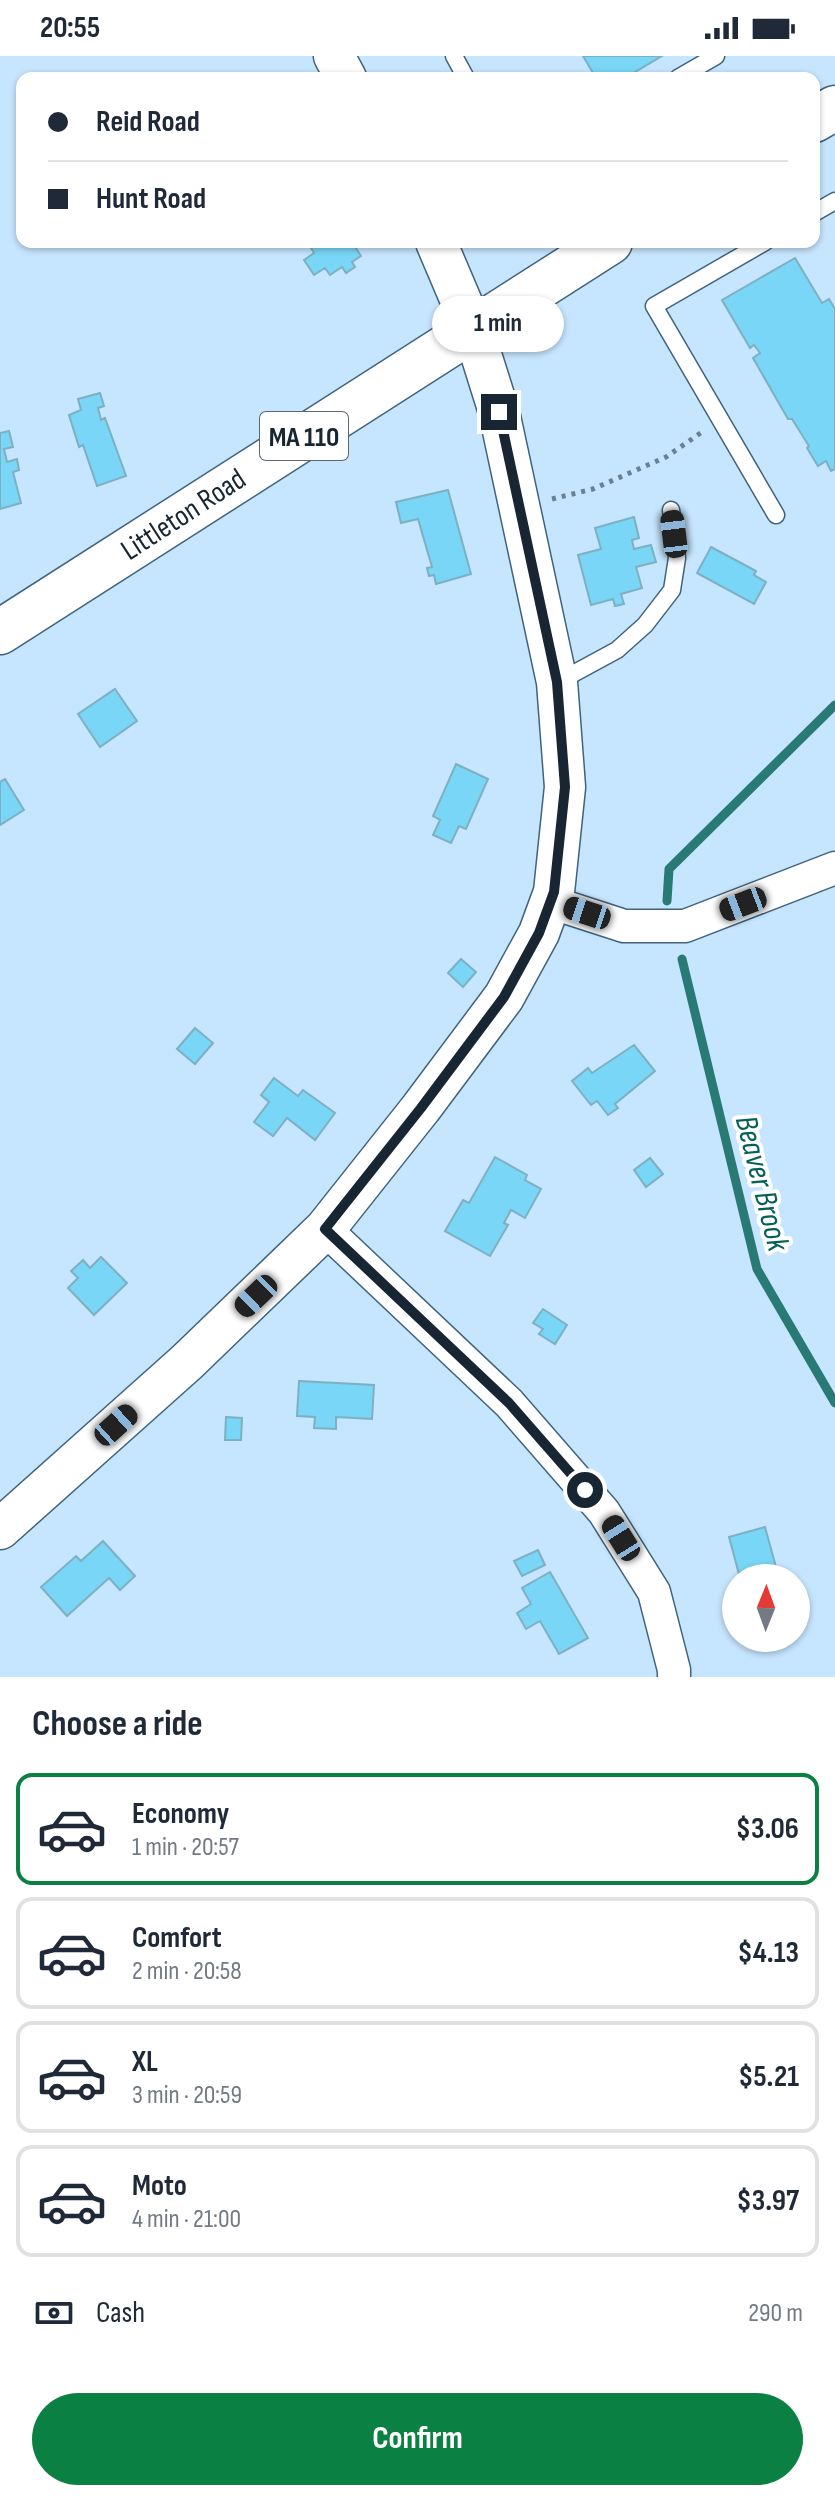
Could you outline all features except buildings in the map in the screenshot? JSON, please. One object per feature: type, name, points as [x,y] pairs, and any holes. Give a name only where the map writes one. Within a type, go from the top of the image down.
[{"type":"main road","name":"Littleton Road","points":[[0,632],[601,248]]},
{"type":"street","points":[[0,1529],[187,1362],[325,1229],[504,997],[539,933],[554,892],[565,787],[557,682],[499,412],[473,329],[439,248]]},
{"type":"street","points":[[550,902],[624,926],[685,926],[835,868]]},
{"type":"street","points":[[325,1229],[509,1403],[604,1512],[654,1592],[674,1677]]},
{"type":"lane","points":[[688,72],[716,56]]},
{"type":"lane","points":[[755,248],[654,306],[776,515]]},
{"type":"lane","points":[[557,682],[617,650],[645,625],[672,590],[677,558],[671,510]]},
{"type":"path","points":[[520,507],[593,489],[666,457],[720,419]]},
{"type":"waterway","name":"Beaver Brook","points":[[667,901],[669,869],[835,705]]},
{"type":"waterway","name":"Beaver Brook","points":[[682,959],[757,1269],[835,1403]]},
{"type":"route","points":[[499,412],[557,682],[565,787],[554,892],[539,933],[504,997],[325,1229],[509,1403],[585,1490]]}]
